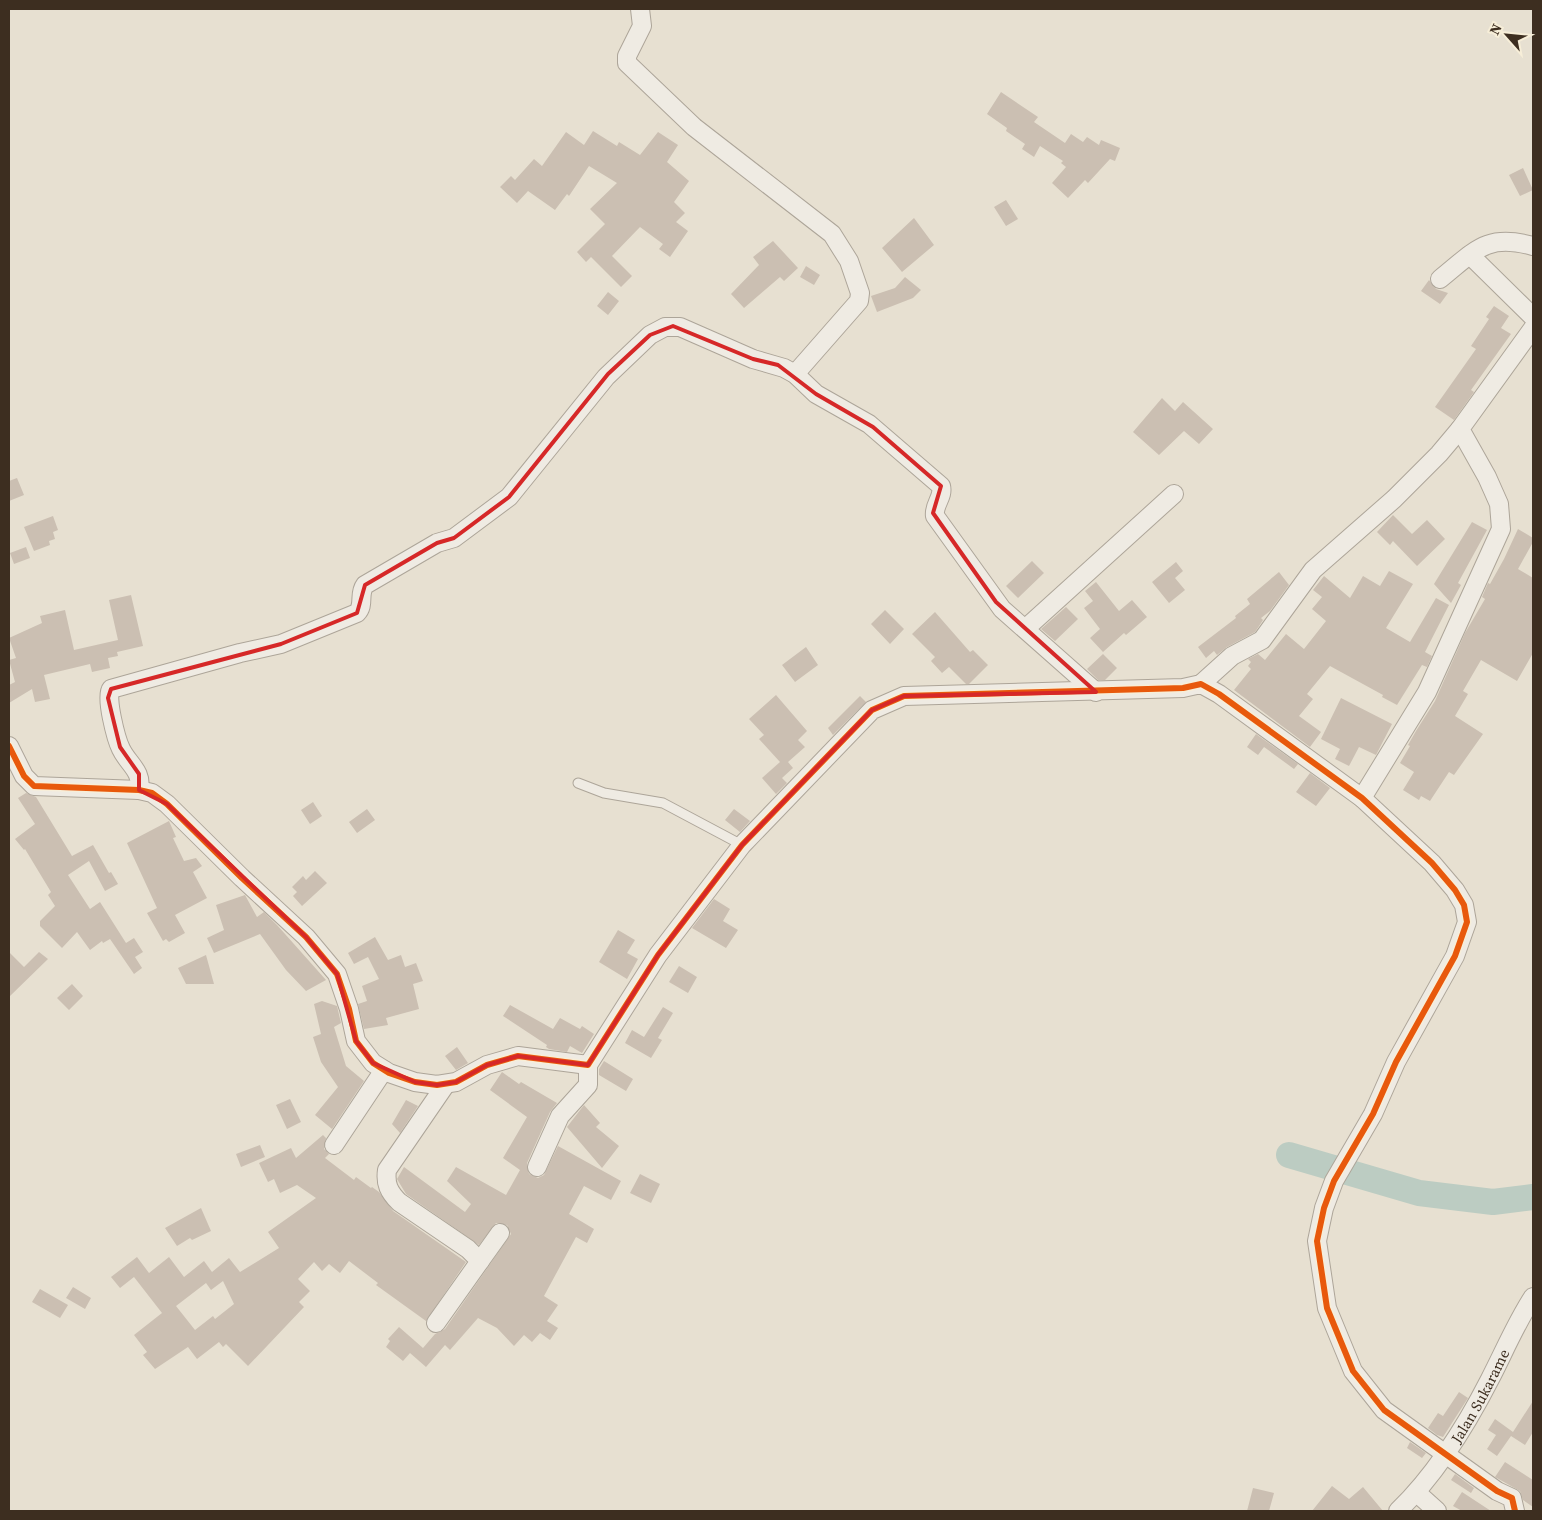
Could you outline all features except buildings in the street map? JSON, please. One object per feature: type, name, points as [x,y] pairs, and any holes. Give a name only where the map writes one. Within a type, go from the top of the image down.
[{"type":"street","points":[[640,9],[642,26],[627,56],[627,63],[694,128],[832,234],[849,261],[860,293],[859,301],[795,374]]},
{"type":"street","points":[[1440,279],[1480,247],[1493,242],[1514,241],[1533,246]]},
{"type":"street","points":[[1470,255],[1533,317]]},
{"type":"street","points":[[138,790],[141,782],[139,774],[120,748],[108,698],[109,690],[148,677],[281,644],[357,613],[361,608],[361,591],[365,585],[437,543],[454,538],[510,497],[606,377],[658,329],[673,326],[680,327],[753,359],[778,365],[795,374],[816,394],[869,424],[939,484],[942,490],[934,510],[936,518],[989,594],[1096,692]]},
{"type":"street","points":[[537,1168],[560,1116],[588,1085],[588,1065],[658,956],[742,844],[872,710],[904,696],[1096,692],[1184,688],[1201,684],[1232,656],[1262,640],[1312,570],[1394,499],[1439,454],[1460,429],[1533,328]]},
{"type":"street","points":[[1362,798],[1427,692],[1501,529],[1499,504],[1487,477],[1460,429]]},
{"type":"street","points":[[1025,629],[1174,494]]},
{"type":"street","points":[[1201,684],[1219,694],[1362,798],[1432,863],[1455,890],[1464,905],[1467,922],[1455,956],[1396,1062],[1373,1114],[1334,1181],[1324,1208],[1317,1241],[1327,1308],[1353,1371],[1384,1410],[1497,1491],[1512,1498],[1516,1511]]},
{"type":"street","points":[[9,746],[24,776],[34,786],[138,790],[152,793],[167,804],[242,878],[306,937],[337,974],[349,1009],[356,1041],[373,1063],[384,1070],[414,1082],[437,1085],[456,1082],[487,1065],[518,1056],[588,1065]]},
{"type":"street","points":[[334,1145],[384,1070]]},
{"type":"street","points":[[446,1084],[388,1170],[387,1186],[399,1202],[468,1249],[480,1261]]},
{"type":"street","points":[[436,1323],[500,1233]]},
{"type":"street","name":"Jalan Sukarame","points":[[1398,1511],[1417,1493],[1446,1454],[1489,1381],[1524,1310],[1533,1297]]},
{"type":"street","points":[[1417,1493],[1437,1511]]},
{"type":"lane","points":[[578,783],[604,793],[663,803],[742,844]]},
{"type":"highlighted area","points":[[673,326],[753,359],[778,365],[816,394],[873,427],[941,486],[933,513],[996,602],[1096,692],[904,696],[872,710],[742,845],[658,955],[588,1065],[518,1056],[487,1065],[456,1082],[437,1085],[415,1082],[373,1063],[356,1041],[337,974],[306,937],[167,804],[139,790],[139,774],[120,747],[108,698],[111,689],[281,644],[357,613],[365,585],[437,543],[454,538],[509,497],[608,374],[650,335]]},
{"type":"waterway","points":[[1289,1155],[1419,1193],[1493,1202],[1533,1197]]},
{"type":"cycle path","points":[[9,746],[24,776],[34,786],[139,790],[152,793],[167,804],[242,878],[306,937],[337,974],[349,1009],[356,1041],[373,1063],[389,1073],[415,1082],[437,1085],[456,1082],[487,1065],[518,1056],[588,1065],[658,955],[742,845],[872,710],[904,696],[1183,688],[1201,684],[1219,694],[1362,798],[1432,863],[1455,890],[1464,905],[1467,922],[1455,956],[1396,1062],[1373,1114],[1334,1181],[1324,1208],[1317,1241],[1327,1308],[1353,1371],[1384,1410],[1497,1491],[1512,1498],[1515,1511]]}]
